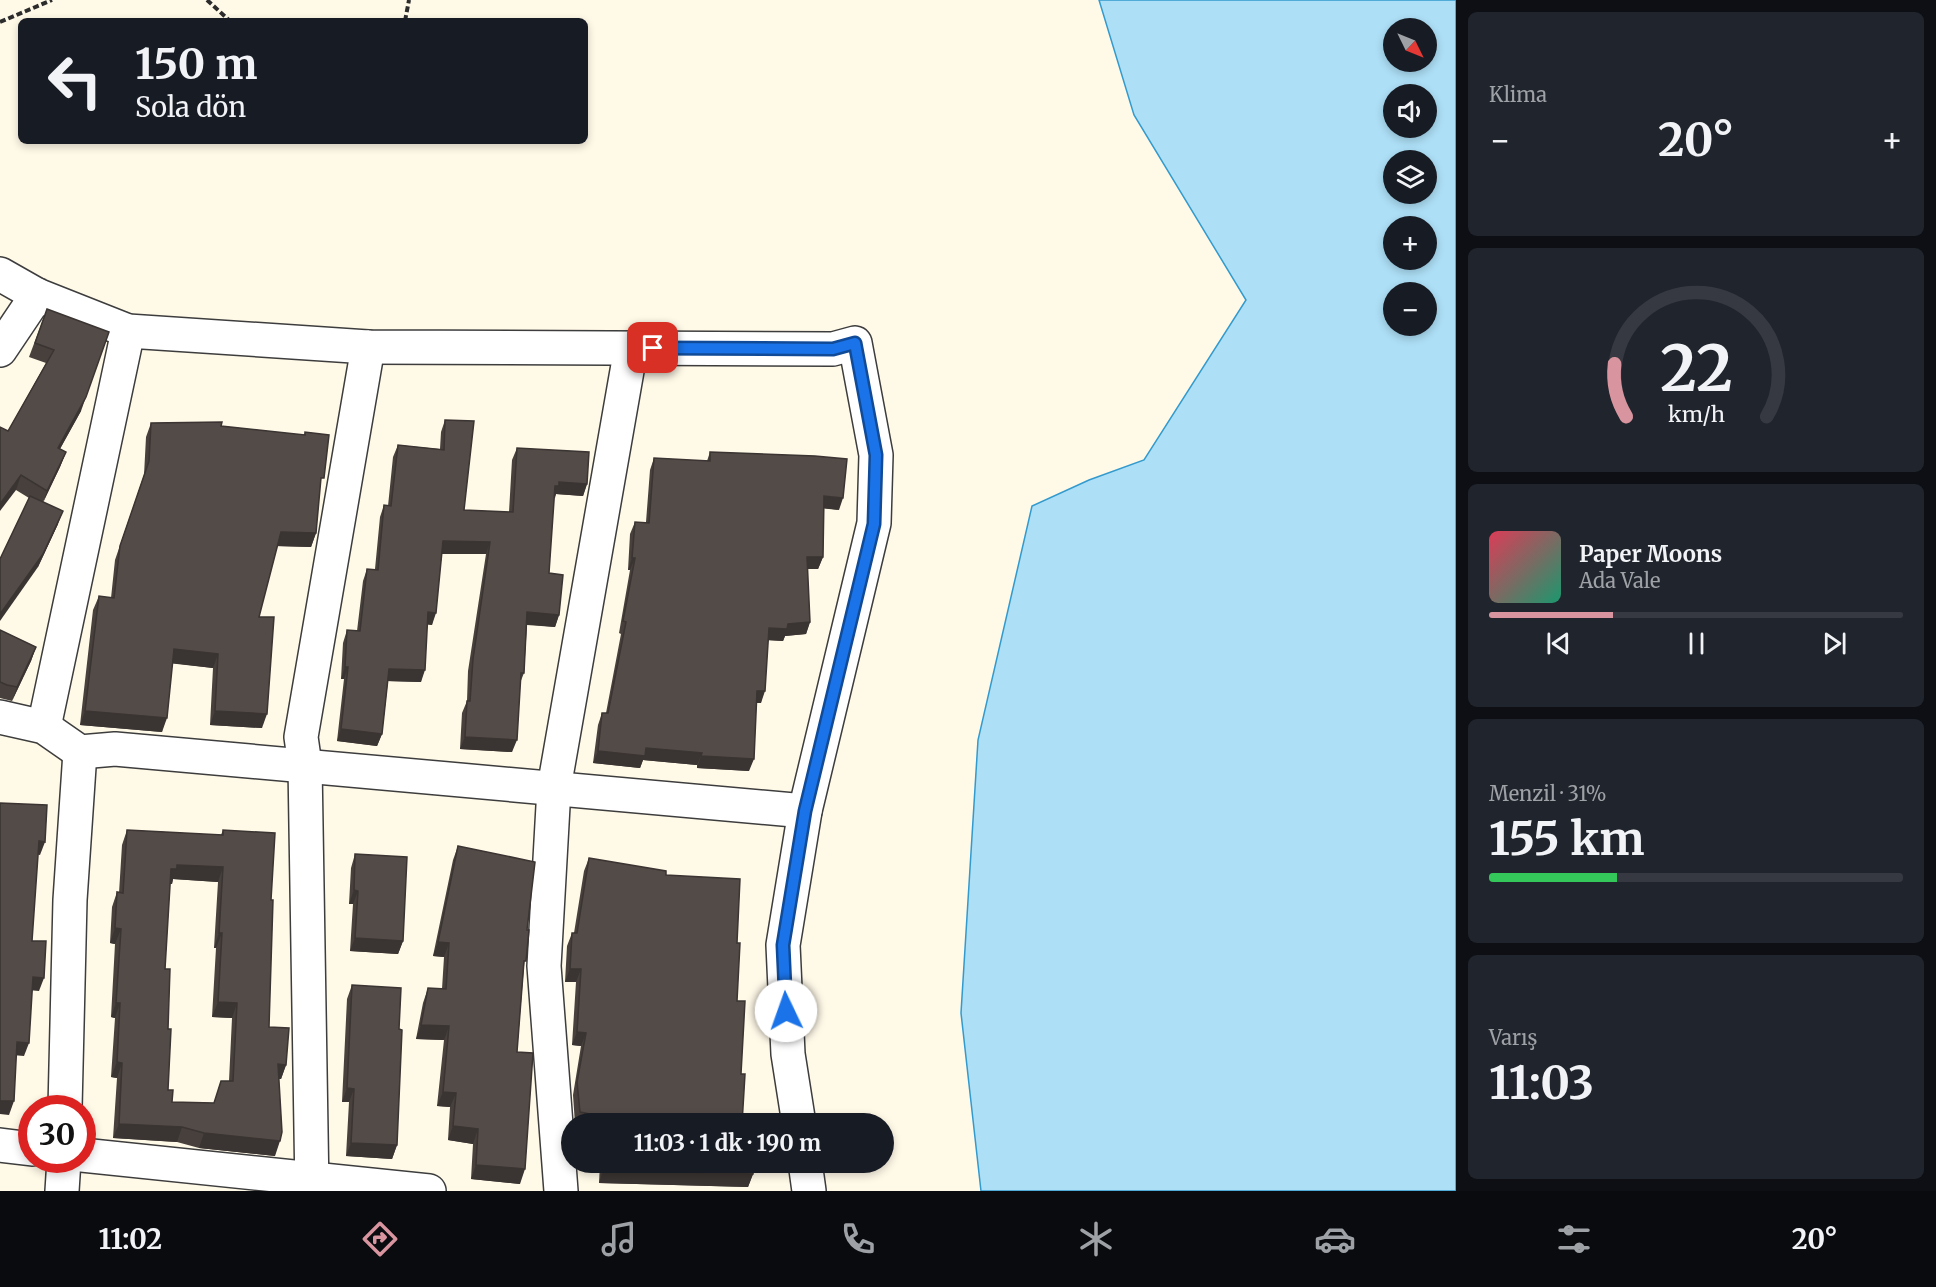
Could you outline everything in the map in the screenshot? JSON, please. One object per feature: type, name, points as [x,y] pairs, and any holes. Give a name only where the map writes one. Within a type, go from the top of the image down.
[{"type":"street","points":[[0,274],[37,295],[128,331],[368,347],[833,349],[855,343],[876,455],[874,524],[805,811],[783,945],[788,1054],[797,1113]]},
{"type":"street","points":[[0,350],[37,295]]},
{"type":"street","points":[[44,727],[128,331]]},
{"type":"street","points":[[312,1185],[305,765],[301,737],[368,347]]},
{"type":"street","points":[[561,1191],[544,966],[554,788],[631,348]]},
{"type":"street","points":[[0,717],[44,727],[80,752],[115,749],[805,811]]},
{"type":"street","points":[[65,1095],[70,900],[80,752]]},
{"type":"street","points":[[0,1145],[18,1147]]},
{"type":"street","points":[[96,1157],[312,1185],[429,1191]]},
{"type":"street","points":[[62,1191],[63,1173]]},
{"type":"street","points":[[807,1173],[809,1191]]},
{"type":"path","points":[[0,22],[52,0]]},
{"type":"path","points":[[207,0],[227,18]]},
{"type":"path","points":[[406,18],[410,0]]},
{"type":"water","points":[[1099,0],[1456,0],[1456,1191],[981,1191],[961,1013],[978,740],[1032,506],[1089,480],[1144,460],[1246,300],[1134,115]]},
{"type":"building","points":[[47,309],[109,332],[86,397],[58,448],[66,452],[47,491],[21,475],[0,504],[0,427],[8,431],[54,350],[35,343]]},
{"type":"building","points":[[445,420],[474,421],[464,510],[513,512],[517,448],[589,452],[587,484],[559,482],[559,486],[555,486],[549,573],[563,575],[559,615],[527,612],[517,740],[465,737],[467,701],[470,701],[473,659],[490,542],[443,541],[436,613],[428,612],[425,670],[389,669],[382,734],[341,729],[348,667],[345,667],[347,630],[360,631],[367,569],[378,570],[384,505],[391,506],[398,445],[444,450]]},
{"type":"building","points":[[222,422],[221,426],[305,435],[305,432],[329,435],[324,478],[321,478],[316,533],[281,532],[259,617],[274,617],[267,714],[215,711],[218,654],[174,649],[167,718],[85,711],[99,596],[114,598],[120,546],[149,461],[151,423]]},
{"type":"building","points":[[710,452],[847,459],[843,498],[824,496],[823,557],[807,557],[810,622],[788,624],[787,629],[769,628],[765,691],[757,691],[754,759],[701,756],[702,753],[646,748],[645,756],[598,751],[602,713],[608,713],[626,622],[623,621],[635,558],[632,558],[635,522],[649,523],[654,458],[710,461]]},
{"type":"building","points":[[30,496],[63,511],[43,554],[0,614],[0,559]]},
{"type":"building","points":[[0,630],[36,647],[17,687],[0,682]]},
{"type":"building","points":[[0,803],[47,805],[45,842],[39,841],[32,941],[46,941],[44,978],[33,977],[29,1043],[17,1042],[14,1101],[0,1101]]},
{"type":"building","points":[[127,830],[223,835],[223,830],[275,833],[271,900],[273,900],[269,1027],[289,1028],[286,1065],[278,1064],[282,1132],[280,1141],[204,1133],[182,1127],[119,1124],[122,1063],[117,1062],[120,1003],[116,1003],[121,929],[115,928],[117,892],[123,893]],"holes":[[[177,865],[223,867],[218,1002],[237,1003],[233,1081],[221,1081],[214,1103],[172,1102],[173,1090],[168,1090],[171,1029],[168,1029],[170,969],[165,969],[171,869],[177,869]]]},
{"type":"building","points":[[458,846],[535,862],[517,1052],[533,1053],[525,1169],[476,1165],[478,1129],[453,1126],[456,1093],[443,1092],[449,1026],[421,1025],[428,988],[446,989],[449,943],[438,942]]},
{"type":"building","points":[[355,854],[407,857],[403,941],[355,938],[358,891],[354,890]]},
{"type":"building","points":[[589,858],[666,871],[666,875],[740,879],[737,1001],[745,1001],[741,1074],[745,1074],[743,1113],[580,1112],[577,1082],[586,1033],[577,1032],[581,969],[570,969],[572,933],[577,933]]},
{"type":"building","points":[[352,985],[401,988],[399,1029],[402,1030],[397,1145],[351,1143],[354,1089],[347,1088]]},
{"type":"route","points":[[653,348],[833,349],[855,343],[876,455],[874,524],[805,811],[783,945],[786,1011]]}]
